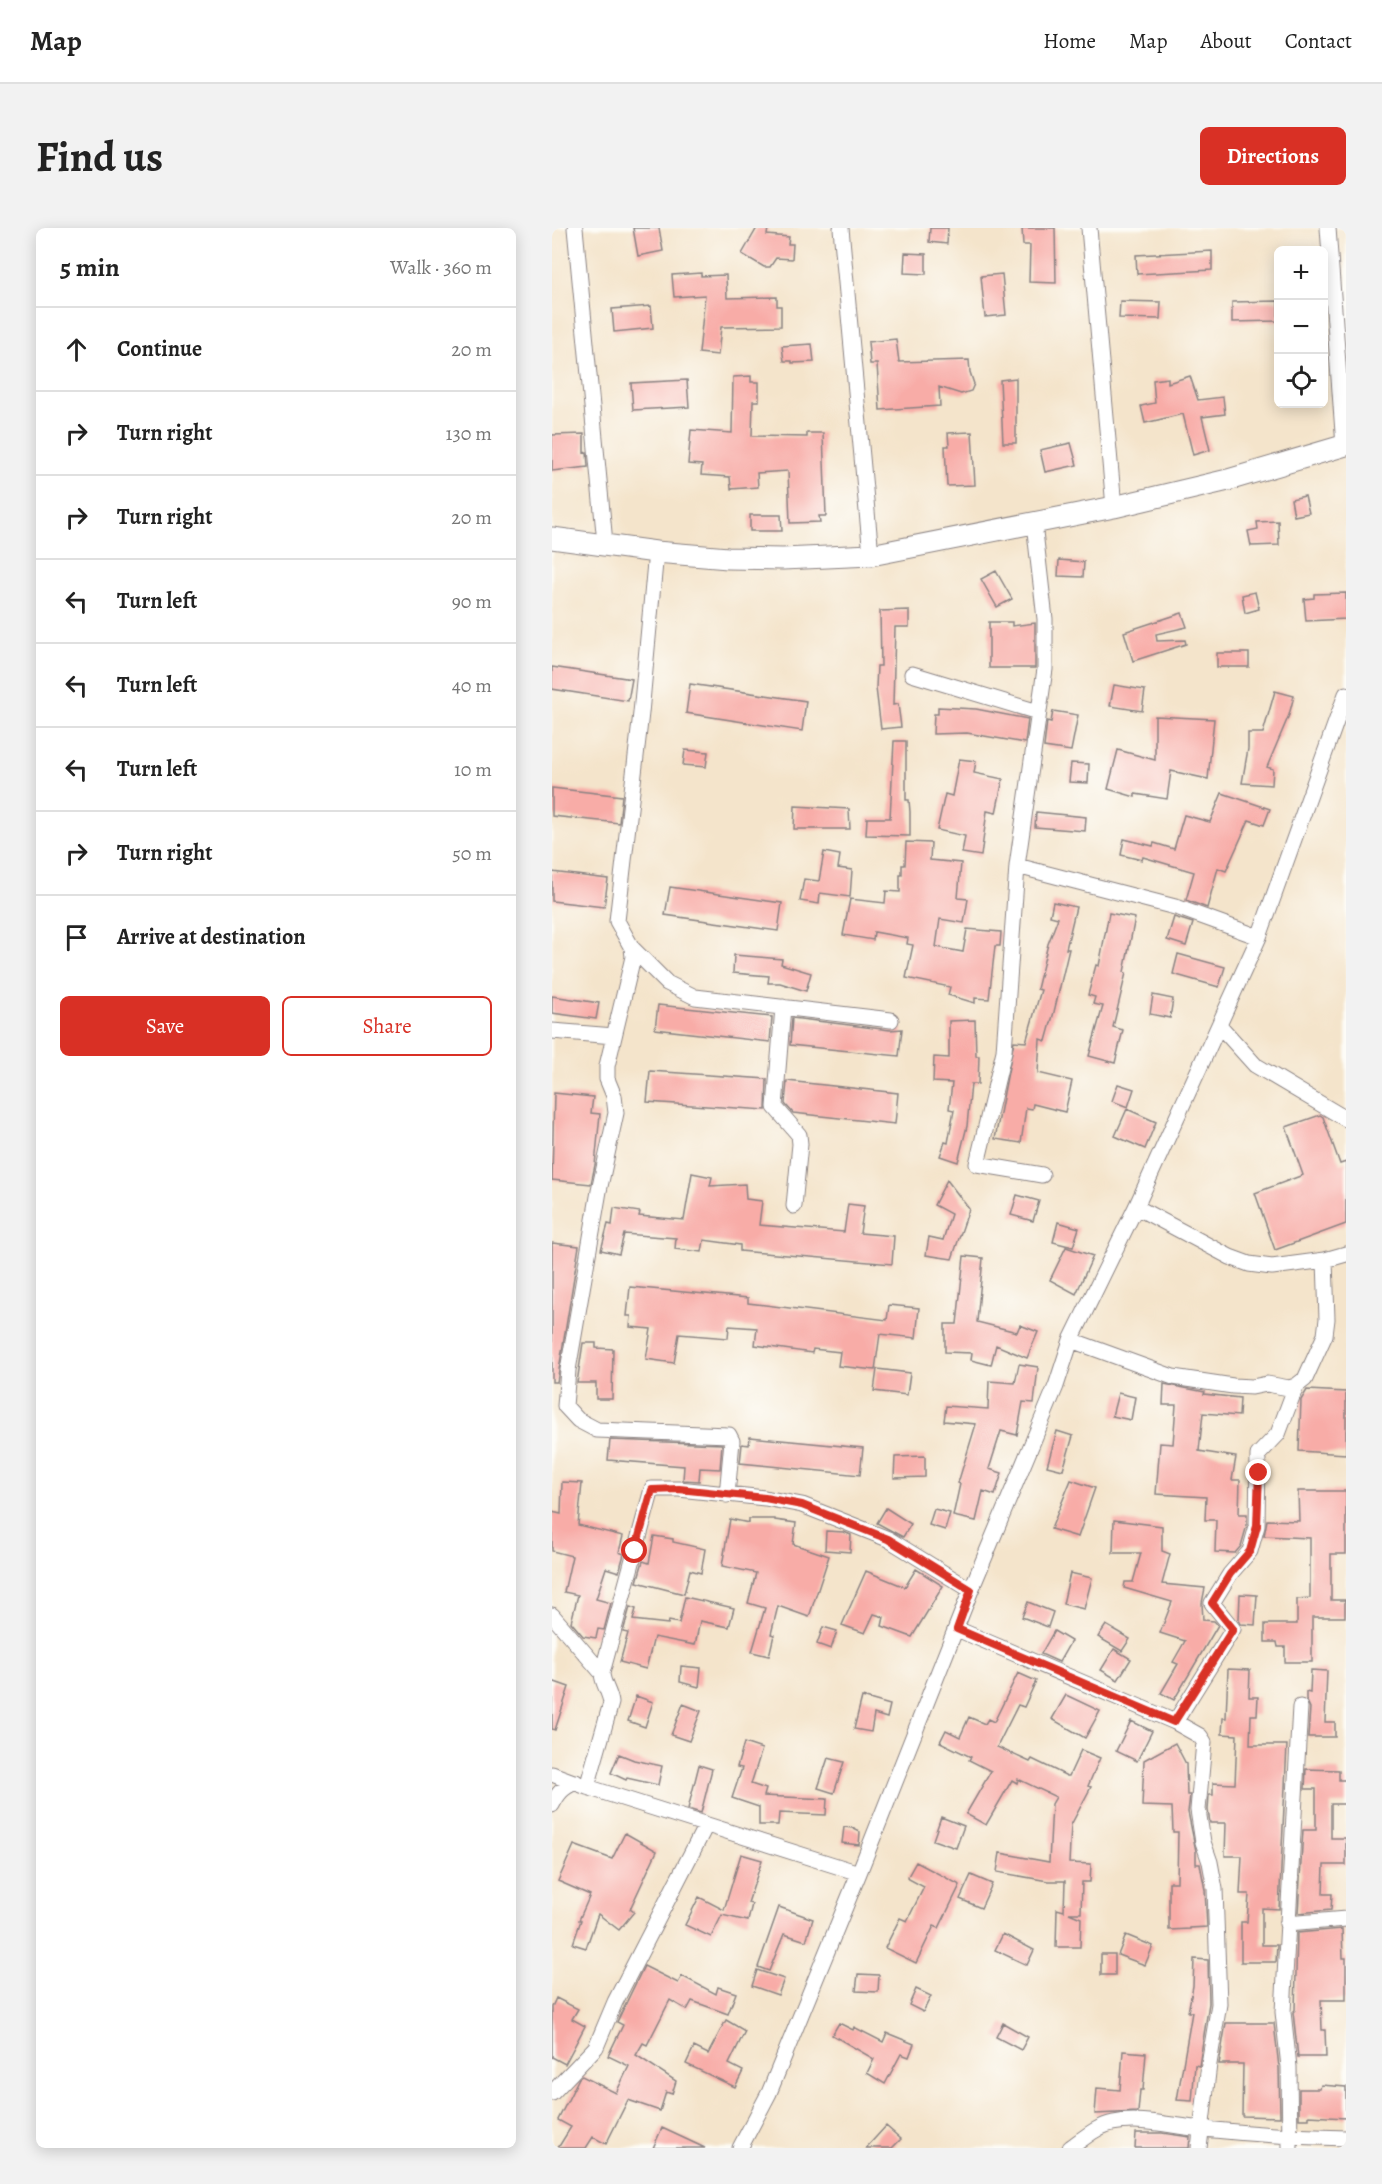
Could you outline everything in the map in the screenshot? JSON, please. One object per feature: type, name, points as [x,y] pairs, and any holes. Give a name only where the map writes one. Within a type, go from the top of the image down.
[{"type":"street","points":[[575,228],[605,543]]},
{"type":"street","points":[[841,228],[872,555]]},
{"type":"street","points":[[1089,228],[1114,507]]},
{"type":"street","points":[[552,538],[605,543],[656,552],[728,558],[783,559],[872,555],[1114,507],[1228,480],[1345,446],[1328,228]]},
{"type":"street","points":[[1034,523],[1045,619],[1045,669],[1017,866],[1004,1051],[977,1164],[1042,1175]]},
{"type":"street","points":[[656,552],[641,713],[617,921],[632,948],[667,982],[695,997],[891,1020]]},
{"type":"street","points":[[912,674],[1038,712]]},
{"type":"street","points":[[740,2148],[769,2093],[860,1873],[971,1590],[1056,1386],[1071,1340],[1136,1207],[1259,937],[1346,694]]},
{"type":"street","points":[[1017,866],[1179,908],[1259,937]]},
{"type":"street","points":[[632,948],[633,957],[607,1066],[607,1079],[614,1096],[616,1113],[599,1191],[568,1370],[566,1406],[578,1420],[597,1430],[729,1435],[732,1441],[727,1495]]},
{"type":"street","points":[[783,1007],[775,1107],[799,1135],[794,1206]]},
{"type":"street","points":[[1219,1024],[1255,1065],[1346,1119]]},
{"type":"street","points":[[552,1031],[614,1036]]},
{"type":"street","points":[[1136,1207],[1230,1257],[1249,1264],[1272,1267],[1325,1260],[1346,1254]]},
{"type":"street","points":[[1071,1340],[1173,1377],[1233,1386],[1252,1387],[1267,1384],[1289,1388],[1296,1386],[1305,1379],[1325,1335],[1327,1319],[1325,1260]]},
{"type":"street","points":[[1174,1722],[1233,1629],[1212,1603],[1230,1574],[1250,1551],[1257,1526],[1258,1455],[1278,1434],[1296,1386]]},
{"type":"street","points":[[581,1784],[611,1703],[610,1692],[602,1679],[602,1673],[652,1490],[679,1489],[765,1498],[802,1505],[888,1539],[971,1590]]},
{"type":"street","points":[[552,1615],[602,1673]]},
{"type":"street","points":[[957,1629],[1174,1722],[1200,1736],[1204,1742],[1198,1810],[1203,1842],[1210,1862],[1215,1889],[1219,2004],[1199,2148]]},
{"type":"street","points":[[1291,2142],[1287,2040],[1283,2012],[1300,1707]]},
{"type":"street","points":[[552,1774],[860,1873]]},
{"type":"street","points":[[552,1805],[558,1793],[566,1786],[581,1784]]},
{"type":"street","points":[[552,2093],[596,2047],[615,2002],[706,1825]]},
{"type":"street","points":[[1287,1924],[1346,1919]]},
{"type":"street","points":[[1070,2148],[1100,2127],[1113,2122],[1145,2121],[1291,2142],[1346,2138]]},
{"type":"building","points":[[633,228],[659,228],[663,251],[638,256]]},
{"type":"building","points":[[757,228],[768,228],[767,235],[789,237],[788,244],[793,244],[792,259],[776,258],[770,267],[764,267],[742,254]]},
{"type":"building","points":[[930,228],[948,228],[947,244],[929,242]]},
{"type":"building","points":[[1022,228],[1055,228],[1056,283],[1029,282],[1030,245],[1023,245]]},
{"type":"building","points":[[1212,251],[1212,270],[1137,274],[1136,255]]},
{"type":"building","points":[[905,253],[926,254],[926,274],[904,273]]},
{"type":"building","points":[[701,273],[701,276],[726,275],[727,298],[777,297],[777,306],[781,306],[781,326],[721,327],[718,355],[699,353],[705,295],[674,297],[672,275]]},
{"type":"building","points":[[1002,274],[1006,315],[985,317],[981,276]]},
{"type":"building","points":[[1120,301],[1161,302],[1160,319],[1119,318]]},
{"type":"building","points":[[1274,301],[1274,321],[1232,322],[1232,302]]},
{"type":"building","points":[[651,306],[653,328],[614,332],[612,309]]},
{"type":"building","points":[[896,339],[899,362],[969,360],[974,384],[971,391],[961,394],[939,387],[940,406],[880,410],[877,364],[870,364],[868,342]]},
{"type":"building","points":[[812,344],[814,362],[784,361],[782,346]]},
{"type":"building","points":[[751,376],[751,382],[759,382],[759,401],[753,401],[752,436],[807,437],[807,433],[823,433],[826,516],[819,516],[820,522],[790,523],[788,471],[757,473],[758,487],[731,489],[730,477],[701,475],[702,465],[688,464],[691,430],[732,433],[733,377]]},
{"type":"building","points":[[1190,376],[1198,400],[1223,397],[1225,414],[1202,417],[1210,450],[1193,455],[1183,414],[1145,423],[1141,406],[1155,403],[1153,380],[1168,378],[1168,383]]},
{"type":"building","points":[[1016,378],[1016,443],[1003,443],[1000,380]]},
{"type":"building","points":[[687,380],[689,407],[633,410],[631,383]]},
{"type":"building","points":[[972,432],[975,485],[947,486],[945,446],[949,446],[948,433]]},
{"type":"building","points":[[584,434],[584,453],[587,452],[588,467],[552,471],[552,435]]},
{"type":"building","points":[[1071,443],[1077,465],[1045,472],[1040,450]]},
{"type":"building","points":[[1305,496],[1309,513],[1294,516],[1291,499]]},
{"type":"building","points":[[750,515],[781,515],[782,531],[750,531]]},
{"type":"building","points":[[1278,521],[1279,545],[1251,546],[1248,531],[1258,529],[1257,522]]},
{"type":"building","points":[[1059,560],[1084,562],[1083,577],[1058,576]]},
{"type":"building","points":[[996,571],[1012,599],[997,607],[981,579]]},
{"type":"building","points":[[1255,592],[1259,609],[1245,613],[1242,595]]},
{"type":"building","points":[[1346,593],[1346,619],[1306,621],[1304,599],[1314,598],[1314,594]]},
{"type":"building","points":[[909,610],[909,627],[895,627],[893,705],[898,704],[901,727],[881,729],[876,688],[877,666],[881,666],[880,611]]},
{"type":"building","points":[[1182,613],[1187,627],[1156,634],[1157,641],[1185,640],[1186,644],[1133,661],[1124,632]]},
{"type":"building","points":[[989,622],[1012,622],[1012,626],[1035,623],[1035,668],[989,668]]},
{"type":"building","points":[[1217,653],[1249,653],[1249,667],[1217,667]]},
{"type":"building","points":[[552,667],[632,679],[628,701],[552,689]]},
{"type":"building","points":[[690,684],[806,701],[802,731],[686,713]]},
{"type":"building","points":[[1114,685],[1145,690],[1142,711],[1110,706]]},
{"type":"building","points":[[1275,691],[1294,696],[1289,715],[1267,767],[1273,769],[1272,785],[1242,783],[1248,749],[1248,733],[1263,733]]},
{"type":"building","points":[[938,707],[976,709],[1028,719],[1025,743],[967,733],[933,734],[934,714],[938,714]]},
{"type":"building","points":[[1053,711],[1078,715],[1071,751],[1044,747],[1047,721],[1051,722]]},
{"type":"building","points":[[1155,716],[1214,719],[1208,779],[1171,771],[1167,799],[1135,794],[1135,797],[1108,789],[1118,750],[1155,760]]},
{"type":"building","points":[[894,741],[906,741],[906,800],[909,800],[910,836],[866,835],[867,818],[890,818]]},
{"type":"building","points":[[685,750],[708,752],[706,767],[683,765]]},
{"type":"building","points":[[959,759],[976,761],[974,773],[1003,779],[996,813],[987,811],[981,856],[962,853],[965,836],[937,830],[945,794],[952,796]]},
{"type":"building","points":[[1071,763],[1089,764],[1088,783],[1069,782]]},
{"type":"building","points":[[552,788],[622,796],[619,823],[552,816]]},
{"type":"building","points":[[1222,793],[1270,809],[1264,825],[1249,820],[1226,871],[1218,868],[1207,908],[1186,900],[1194,872],[1143,857],[1142,860],[1121,855],[1124,839],[1153,846],[1154,843],[1174,849],[1184,815],[1210,822]]},
{"type":"building","points":[[795,806],[849,809],[850,829],[794,829]]},
{"type":"building","points":[[1036,812],[1086,817],[1085,831],[1035,827]]},
{"type":"building","points":[[906,842],[931,843],[930,860],[961,863],[958,898],[968,899],[964,923],[940,919],[936,947],[963,952],[967,929],[1001,932],[1000,946],[995,946],[989,999],[975,998],[975,1003],[948,995],[950,987],[906,978],[913,945],[907,944],[908,938],[874,932],[873,940],[843,935],[850,899],[885,903],[886,891],[900,892],[900,875],[902,875],[902,865],[905,865]]},
{"type":"building","points":[[824,852],[840,855],[838,868],[852,870],[850,897],[820,893],[819,904],[800,901],[804,879],[819,881]]},
{"type":"building","points":[[552,872],[608,879],[604,907],[552,901]]},
{"type":"building","points":[[670,887],[782,903],[778,931],[665,915]]},
{"type":"building","points":[[1053,902],[1076,907],[1054,1012],[1046,1041],[1040,1039],[1038,1073],[1072,1081],[1065,1112],[1033,1104],[1032,1109],[1026,1108],[1021,1143],[995,1139],[1014,1041],[1026,1042],[1041,990],[1037,989],[1048,944],[1058,918],[1050,916]]},
{"type":"building","points":[[1109,913],[1135,918],[1124,972],[1126,973],[1113,1027],[1123,1030],[1115,1063],[1089,1056],[1103,1006],[1093,1004],[1095,997],[1088,995],[1096,965],[1099,966]]},
{"type":"building","points":[[1174,917],[1193,923],[1186,946],[1167,940]]},
{"type":"building","points":[[1178,954],[1225,967],[1219,987],[1173,974]]},
{"type":"building","points":[[734,955],[782,959],[781,964],[811,973],[806,991],[780,983],[768,983],[769,976],[733,973]]},
{"type":"building","points":[[1153,995],[1173,999],[1170,1018],[1150,1014]]},
{"type":"building","points":[[552,996],[599,1003],[596,1019],[552,1013]]},
{"type":"building","points":[[658,1005],[772,1017],[770,1042],[655,1029]]},
{"type":"building","points":[[792,1018],[890,1030],[902,1029],[899,1056],[790,1045]]},
{"type":"building","points":[[975,1020],[976,1056],[979,1056],[978,1084],[971,1084],[967,1126],[958,1162],[940,1156],[945,1142],[948,1143],[954,1110],[949,1109],[952,1083],[933,1082],[934,1057],[949,1058],[949,1021]]},
{"type":"building","points":[[650,1071],[767,1079],[766,1110],[647,1102]]},
{"type":"building","points":[[787,1081],[898,1093],[895,1124],[793,1113],[785,1104]]},
{"type":"building","points":[[1118,1084],[1134,1089],[1128,1107],[1112,1101]]},
{"type":"building","points":[[554,1093],[593,1097],[591,1113],[600,1114],[591,1184],[552,1180]]},
{"type":"building","points":[[1127,1109],[1156,1122],[1145,1149],[1115,1136]]},
{"type":"building","points":[[1320,1115],[1323,1117],[1340,1164],[1346,1162],[1346,1224],[1275,1250],[1255,1193],[1303,1175],[1286,1127]]},
{"type":"building","points":[[692,1173],[712,1177],[710,1186],[745,1184],[746,1199],[762,1201],[759,1225],[844,1232],[848,1204],[864,1206],[860,1233],[894,1236],[892,1264],[740,1251],[740,1245],[704,1240],[702,1252],[675,1249],[676,1238],[624,1234],[619,1254],[601,1250],[608,1224],[612,1225],[614,1208],[640,1212],[639,1216],[684,1220]]},
{"type":"building","points":[[947,1180],[969,1209],[952,1259],[926,1255],[929,1237],[943,1240],[951,1214],[934,1205]]},
{"type":"building","points":[[1017,1195],[1039,1201],[1033,1221],[1011,1215]]},
{"type":"building","points":[[1058,1222],[1079,1228],[1073,1247],[1053,1242]]},
{"type":"building","points":[[552,1243],[579,1246],[557,1382],[552,1382]]},
{"type":"building","points":[[1066,1247],[1093,1256],[1076,1294],[1050,1280]]},
{"type":"building","points":[[964,1256],[983,1258],[977,1322],[1017,1332],[1020,1325],[1038,1332],[1027,1358],[996,1345],[991,1365],[971,1360],[972,1353],[945,1352],[945,1324],[957,1324]]},
{"type":"building","points":[[630,1287],[748,1298],[748,1303],[887,1320],[889,1305],[919,1308],[916,1338],[880,1334],[875,1370],[838,1366],[840,1352],[813,1349],[812,1353],[755,1345],[757,1328],[729,1326],[728,1338],[679,1334],[674,1363],[646,1359],[651,1329],[630,1327],[631,1316],[627,1316]]},
{"type":"building","points":[[583,1343],[596,1343],[596,1348],[613,1349],[612,1399],[596,1399],[596,1383],[577,1383]]},
{"type":"building","points":[[1019,1364],[1038,1367],[1034,1403],[1023,1402],[1017,1435],[1001,1431],[989,1469],[1002,1473],[995,1495],[983,1491],[976,1521],[953,1516],[960,1484],[958,1483],[976,1424],[944,1421],[946,1406],[988,1409],[989,1381],[1015,1383]]},
{"type":"building","points":[[877,1369],[910,1373],[907,1395],[874,1391]]},
{"type":"building","points":[[1164,1384],[1205,1392],[1204,1394],[1240,1398],[1239,1416],[1203,1413],[1199,1451],[1236,1457],[1232,1480],[1240,1480],[1239,1514],[1247,1514],[1247,1525],[1241,1546],[1235,1553],[1215,1552],[1216,1520],[1205,1520],[1206,1497],[1156,1494],[1160,1443],[1173,1444],[1176,1405],[1163,1405]]},
{"type":"building","points":[[1307,1390],[1346,1392],[1346,1454],[1299,1451],[1301,1400]]},
{"type":"building","points":[[1118,1393],[1135,1397],[1131,1420],[1112,1416]]},
{"type":"building","points":[[1057,1431],[1073,1436],[1063,1470],[1047,1466]]},
{"type":"building","points":[[750,1437],[863,1448],[860,1475],[740,1463],[742,1444],[749,1445]]},
{"type":"building","points":[[610,1440],[722,1444],[720,1469],[700,1468],[699,1481],[683,1480],[684,1466],[608,1460]]},
{"type":"building","points":[[925,1456],[925,1477],[894,1478],[895,1457]]},
{"type":"building","points":[[1071,1480],[1095,1488],[1078,1537],[1051,1529]]},
{"type":"building","points":[[562,1482],[582,1483],[578,1525],[623,1536],[619,1552],[624,1554],[619,1572],[606,1568],[596,1599],[611,1603],[604,1630],[598,1629],[596,1638],[583,1636],[571,1622],[578,1595],[564,1592],[572,1556],[552,1551],[552,1512],[561,1514]]},
{"type":"building","points":[[1298,1491],[1346,1491],[1346,1554],[1331,1554],[1331,1600],[1345,1600],[1345,1617],[1312,1617],[1312,1662],[1285,1662],[1285,1647],[1278,1647],[1277,1642],[1265,1642],[1265,1624],[1297,1624],[1297,1599],[1310,1598],[1310,1538],[1264,1536],[1267,1520],[1299,1521]]},
{"type":"building","points":[[886,1508],[911,1524],[903,1537],[877,1523]]},
{"type":"building","points":[[934,1509],[950,1513],[945,1530],[929,1525]]},
{"type":"building","points":[[730,1519],[749,1523],[749,1519],[775,1519],[796,1523],[793,1544],[829,1556],[809,1617],[778,1606],[771,1634],[774,1635],[769,1656],[752,1652],[765,1608],[748,1603],[756,1573],[722,1566]]},
{"type":"building","points":[[1114,1520],[1162,1526],[1162,1551],[1170,1554],[1162,1584],[1205,1588],[1202,1603],[1203,1620],[1214,1621],[1218,1625],[1174,1700],[1161,1693],[1178,1664],[1173,1662],[1185,1641],[1160,1633],[1172,1602],[1124,1588],[1125,1582],[1133,1582],[1141,1553],[1113,1553]]},
{"type":"building","points":[[826,1531],[844,1532],[851,1535],[850,1552],[825,1550]]},
{"type":"building","points":[[654,1536],[705,1549],[701,1573],[690,1570],[684,1594],[637,1582],[643,1561],[649,1563]]},
{"type":"building","points":[[916,1569],[943,1586],[912,1637],[882,1626],[884,1617],[874,1614],[865,1633],[842,1625],[866,1571],[905,1587]]},
{"type":"building","points":[[1070,1573],[1092,1578],[1084,1609],[1063,1604]]},
{"type":"building","points":[[1240,1594],[1257,1595],[1255,1625],[1241,1624],[1239,1620]]},
{"type":"building","points":[[685,1597],[734,1608],[729,1627],[700,1621],[695,1645],[654,1637],[646,1669],[620,1662],[628,1633],[623,1632],[630,1607],[636,1609],[633,1620],[679,1623]]},
{"type":"building","points":[[1028,1602],[1053,1612],[1048,1627],[1022,1617]]},
{"type":"building","points":[[1106,1625],[1130,1639],[1122,1651],[1098,1637]]},
{"type":"building","points":[[823,1627],[837,1631],[831,1649],[817,1644]]},
{"type":"building","points":[[1054,1631],[1071,1641],[1059,1662],[1041,1654]]},
{"type":"building","points":[[1114,1649],[1131,1659],[1118,1680],[1101,1670]]},
{"type":"building","points":[[681,1666],[701,1668],[699,1687],[680,1682]]},
{"type":"building","points":[[1228,1669],[1250,1670],[1249,1697],[1258,1697],[1257,1715],[1251,1715],[1250,1745],[1287,1745],[1279,1909],[1262,1908],[1262,1945],[1277,1945],[1276,1962],[1241,1962],[1241,1922],[1247,1922],[1249,1894],[1240,1894],[1242,1856],[1225,1856],[1226,1823],[1210,1823],[1209,1795],[1213,1795],[1213,1783],[1235,1784],[1237,1735],[1222,1734],[1223,1718],[1226,1718]]},
{"type":"building","points":[[1311,1670],[1327,1671],[1325,1722],[1335,1722],[1335,1737],[1308,1737],[1310,1708],[1306,1692],[1310,1693]]},
{"type":"building","points":[[1018,1673],[1036,1681],[1024,1707],[1018,1705],[997,1747],[1030,1762],[1032,1759],[1067,1776],[1081,1750],[1100,1758],[1088,1786],[1091,1787],[1071,1825],[1069,1863],[1091,1864],[1090,1882],[1082,1882],[1081,1913],[1069,1913],[1081,1918],[1080,1947],[1056,1947],[1057,1909],[1064,1911],[1065,1881],[1048,1881],[997,1872],[1000,1853],[1049,1862],[1052,1804],[1056,1797],[1018,1779],[1017,1783],[1012,1780],[986,1825],[966,1814],[991,1771],[969,1760],[971,1757],[940,1742],[946,1730],[960,1737],[969,1717],[985,1724],[988,1719],[994,1722]]},
{"type":"building","points":[[552,1681],[569,1687],[555,1730],[552,1729]]},
{"type":"building","points":[[1066,1695],[1100,1711],[1085,1738],[1052,1719]]},
{"type":"building","points":[[636,1696],[653,1702],[645,1727],[628,1721]]},
{"type":"building","points":[[862,1697],[890,1705],[887,1718],[874,1714],[871,1732],[854,1729]]},
{"type":"building","points":[[683,1704],[701,1711],[689,1741],[671,1735]]},
{"type":"building","points":[[1131,1721],[1152,1731],[1137,1761],[1116,1751]]},
{"type":"building","points":[[744,1743],[762,1749],[751,1784],[766,1789],[764,1796],[827,1799],[826,1815],[779,1813],[778,1825],[759,1825],[759,1807],[732,1798],[742,1768],[737,1767]]},
{"type":"building","points":[[1175,1743],[1186,1764],[1187,1795],[1190,1795],[1188,1812],[1196,1851],[1196,1864],[1200,1864],[1205,1890],[1207,1927],[1169,1930],[1169,1882],[1177,1882],[1178,1832],[1173,1832],[1172,1807],[1142,1806],[1144,1760]]},
{"type":"building","points":[[619,1754],[662,1766],[658,1785],[627,1778],[626,1780],[611,1773]]},
{"type":"building","points":[[828,1758],[844,1762],[834,1793],[818,1788]]},
{"type":"building","points":[[699,1765],[712,1769],[701,1813],[688,1809]]},
{"type":"building","points":[[1306,1769],[1339,1770],[1339,1780],[1346,1780],[1346,1804],[1331,1804],[1331,1838],[1346,1838],[1346,1865],[1324,1865],[1323,1894],[1332,1894],[1331,1910],[1298,1913],[1303,1830],[1316,1830],[1316,1789],[1305,1789]]},
{"type":"building","points":[[941,1817],[964,1826],[956,1848],[933,1840]]},
{"type":"building","points":[[844,1827],[860,1832],[859,1845],[842,1843]]},
{"type":"building","points":[[625,1833],[657,1851],[630,1909],[634,1912],[619,1930],[598,1914],[586,1948],[573,1944],[581,1920],[579,1920],[590,1895],[558,1881],[574,1845],[612,1859]]},
{"type":"building","points":[[741,1854],[762,1860],[748,1903],[752,1904],[748,1921],[722,1915],[711,1937],[685,1925],[699,1897],[724,1910]]},
{"type":"building","points":[[916,1862],[960,1885],[939,1928],[934,1926],[916,1963],[885,1948],[900,1918],[907,1921],[924,1887],[907,1878]]},
{"type":"building","points":[[971,1875],[992,1884],[981,1908],[960,1899]]},
{"type":"building","points":[[779,1907],[813,1919],[806,1941],[784,1934],[769,1971],[758,1967]]},
{"type":"building","points":[[1342,1929],[1343,1958],[1346,1958],[1346,2000],[1321,2000],[1326,2057],[1298,2057],[1293,2012],[1295,2010],[1297,1933]]},
{"type":"building","points":[[1003,1934],[1034,1950],[1027,1965],[995,1950]]},
{"type":"building","points":[[1126,1935],[1153,1946],[1145,1965],[1118,1955]]},
{"type":"building","points":[[1101,1954],[1115,1954],[1115,1975],[1101,1975]]},
{"type":"building","points":[[1194,1959],[1208,1960],[1209,2003],[1199,2066],[1195,2065],[1192,2101],[1177,2100],[1192,2012],[1188,2012],[1193,1986]]},
{"type":"building","points":[[644,1966],[678,1983],[682,1976],[716,1994],[718,1987],[736,1993],[728,2014],[692,2001],[687,2010],[670,2000],[647,2045],[643,2043],[636,2055],[676,2081],[672,2094],[666,2092],[660,2111],[628,2100],[606,2144],[593,2137],[586,2148],[558,2148],[571,2127],[558,2120],[579,2078],[582,2076],[616,2093],[629,2066],[608,2056],[623,2025],[617,2022]]},
{"type":"building","points":[[757,1970],[784,1979],[778,1995],[752,1986]]},
{"type":"building","points":[[858,1974],[879,1975],[878,1992],[856,1991]]},
{"type":"building","points":[[916,1989],[931,1996],[923,2012],[909,2005]]},
{"type":"building","points":[[556,1998],[578,2009],[572,2019],[585,2026],[565,2064],[552,2057],[552,2007]]},
{"type":"building","points":[[726,2020],[745,2031],[729,2064],[743,2071],[735,2087],[686,2064],[694,2047],[708,2054]]},
{"type":"building","points":[[839,2023],[853,2030],[854,2027],[883,2042],[887,2033],[914,2044],[909,2057],[901,2054],[885,2084],[867,2073],[874,2059],[832,2035]]},
{"type":"building","points":[[1003,2023],[1028,2037],[1021,2050],[996,2037]]},
{"type":"building","points":[[1226,2023],[1274,2023],[1279,2068],[1280,2117],[1242,2116],[1243,2064],[1219,2064]]},
{"type":"building","points":[[1123,2051],[1146,2053],[1143,2090],[1140,2090],[1138,2112],[1095,2114],[1097,2088],[1120,2090]]},
{"type":"building","points":[[1321,2085],[1346,2087],[1346,2118],[1309,2116],[1309,2119],[1299,2119],[1299,2089],[1320,2089]]},
{"type":"building","points":[[886,2126],[901,2139],[892,2148],[866,2148]]},
{"type":"building","points":[[662,2128],[705,2148],[653,2148]]},
{"type":"building","points":[[1136,2133],[1162,2133],[1190,2137],[1189,2148],[1135,2148]]},
{"type":"route","points":[[635,1551],[652,1490],[679,1489],[765,1498],[802,1505],[888,1539],[971,1590],[957,1629],[1174,1722],[1233,1629],[1212,1603],[1230,1574],[1250,1551],[1257,1526],[1259,1473]]}]
